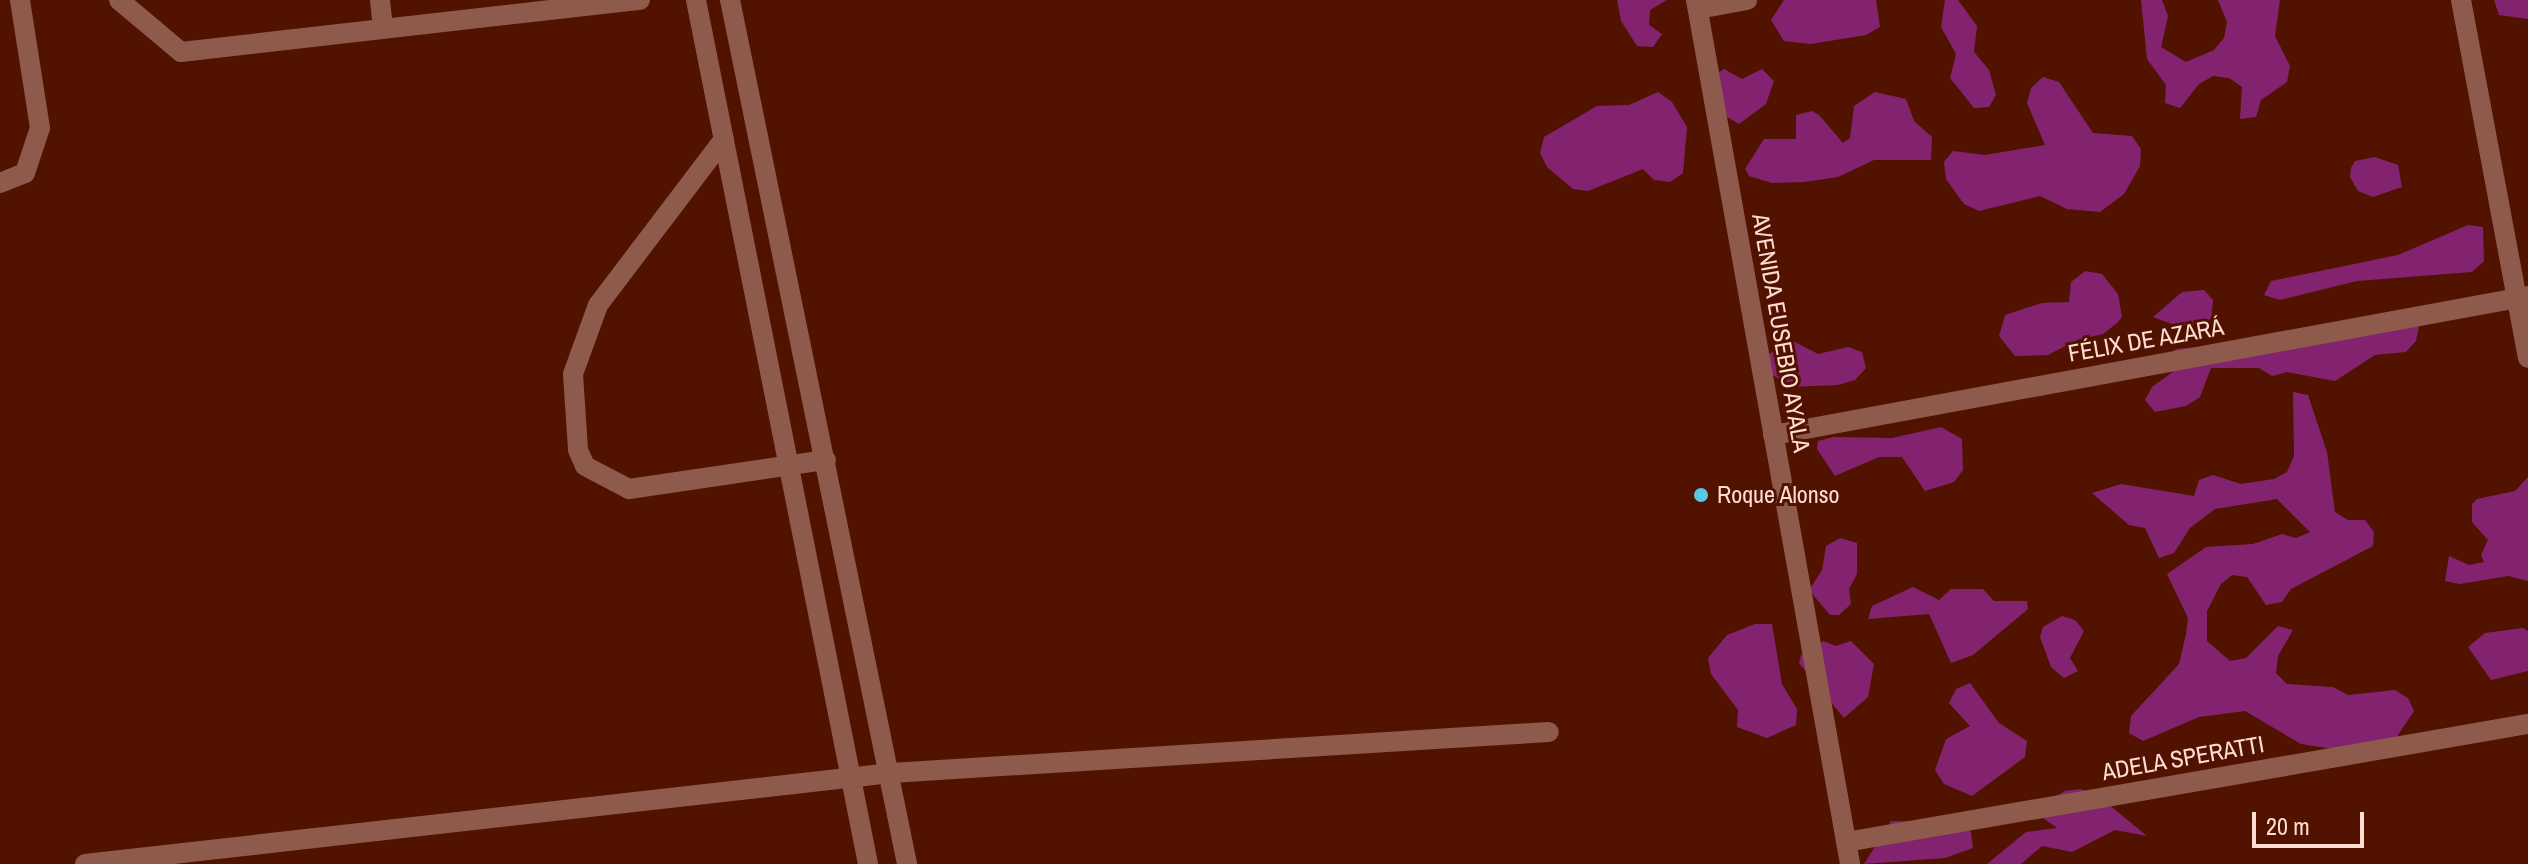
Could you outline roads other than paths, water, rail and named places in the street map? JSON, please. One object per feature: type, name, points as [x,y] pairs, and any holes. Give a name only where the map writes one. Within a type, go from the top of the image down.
[{"type":"street","points":[[0,183],[25,173],[40,128],[20,0]]},
{"type":"street","points":[[119,0],[181,52],[640,0]]},
{"type":"street","points":[[380,0],[383,29]]},
{"type":"street","points":[[696,0],[868,864]]},
{"type":"street","points":[[730,0],[891,773],[907,864]]},
{"type":"street","points":[[1697,5],[1747,0]]},
{"type":"street","points":[[2461,0],[2522,297],[2528,358]]},
{"type":"street","name":"AVENIDA EUSEBIO AYALA","points":[[1697,5],[1850,864]]},
{"type":"street","points":[[724,139],[598,305],[573,374],[578,450],[585,466],[629,489],[826,460]]},
{"type":"street","name":"FÉLIX DE AZARÁ","points":[[1773,435],[2522,297]]},
{"type":"street","name":"ADELA SPERATTI","points":[[1846,842],[2528,724]]},
{"type":"street","points":[[85,864],[891,773],[1549,732]]},
{"type":"place","name":"Roque Alonso","points":[[1701,495]]}]
